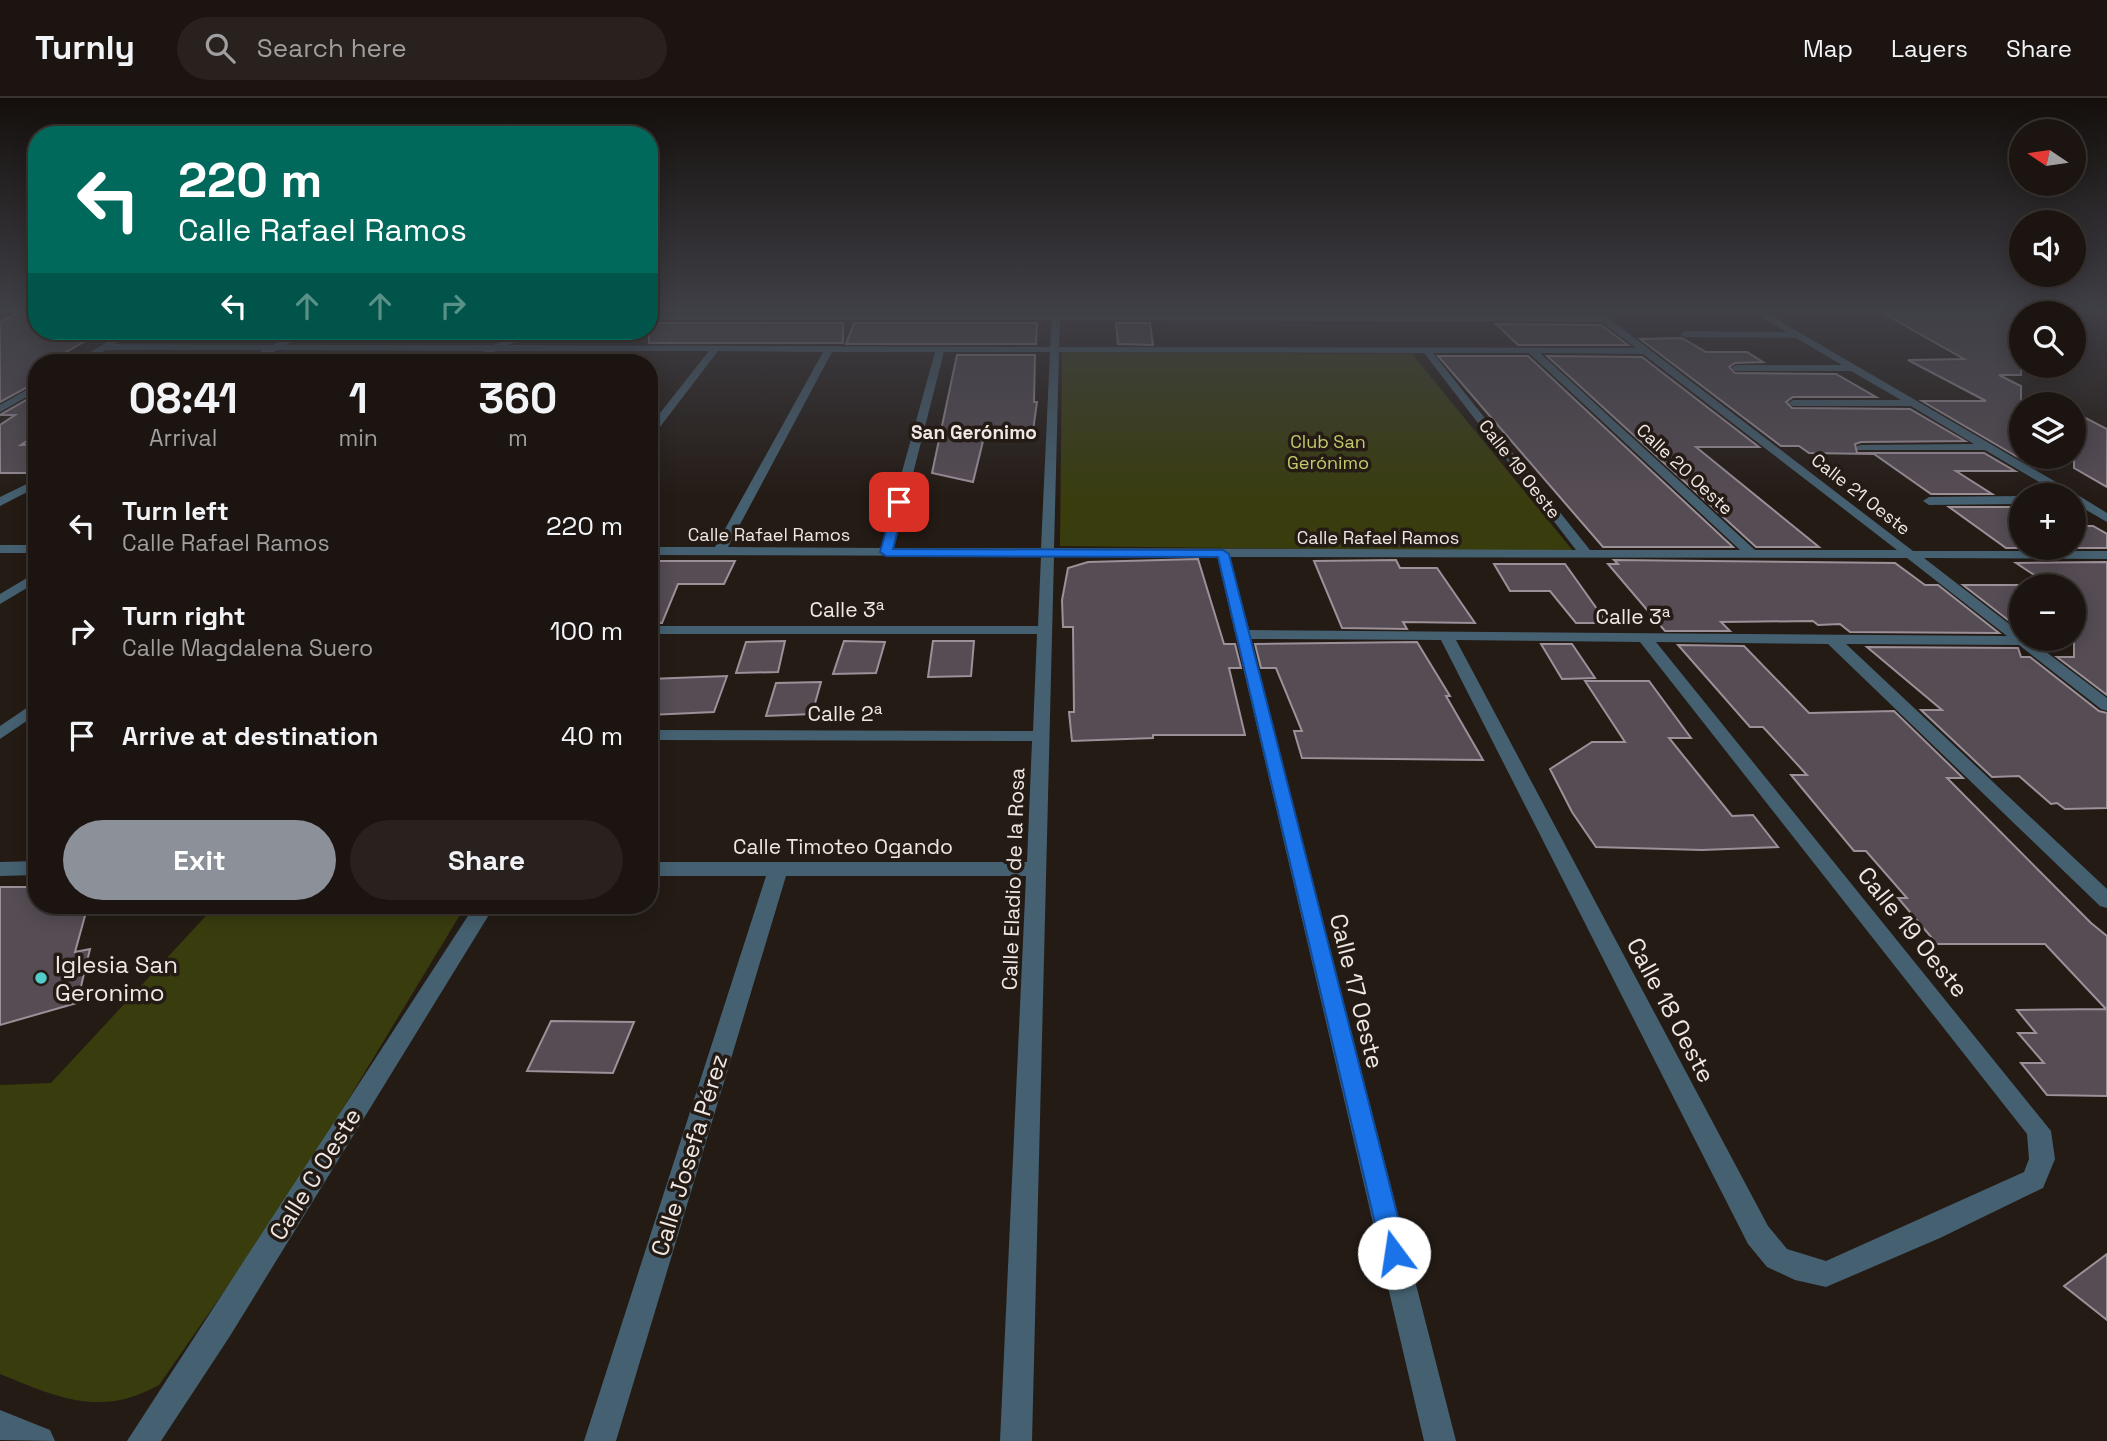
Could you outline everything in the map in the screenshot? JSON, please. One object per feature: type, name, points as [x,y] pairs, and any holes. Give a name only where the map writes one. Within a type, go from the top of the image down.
[{"type":"street","points":[[658,422],[697,373]]},
{"type":"street","points":[[719,552],[816,373]]},
{"type":"street","points":[[886,552],[934,373]]},
{"type":"street","name":"Calle Eladio de la Rosa","points":[[1016,1441],[1054,373]]},
{"type":"street","name":"Calle 19 Oeste","points":[[1444,373],[1587,555]]},
{"type":"street","name":"Calle 20 Oeste","points":[[1555,373],[1752,555]]},
{"type":"street","name":"Calle 21 Oeste","points":[[1674,373],[2009,630]]},
{"type":"street","points":[[1861,373],[2049,483]]},
{"type":"street","points":[[0,409],[28,392]]},
{"type":"street","points":[[1793,403],[1913,403]]},
{"type":"street","points":[[1861,448],[1988,447]]},
{"type":"street","points":[[0,502],[28,487]]},
{"type":"street","points":[[1929,500],[2009,500]]},
{"type":"street","points":[[2086,505],[2107,518]]},
{"type":"street","points":[[0,549],[28,549]]},
{"type":"street","name":"Calle Rafael Ramos","points":[[658,551],[2107,555]]},
{"type":"street","name":"Calle 17 Oeste","points":[[1223,554],[1440,1441]]},
{"type":"street","points":[[0,600],[28,582]]},
{"type":"street","name":"Calle 3ª","points":[[658,631],[1045,630]]},
{"type":"street","name":"Calle 3ª","points":[[1243,634],[2009,641]]},
{"type":"street","name":"Calle 18 Oeste","points":[[1446,636],[1758,1235],[1771,1251],[1777,1258],[1795,1267],[1826,1274],[1931,1229]]},
{"type":"street","name":"Calle 19 Oeste","points":[[1645,638],[2039,1131],[2042,1159],[2034,1180],[1931,1229]]},
{"type":"street","points":[[1832,639],[2107,901]]},
{"type":"street","name":"Calle 21 Oeste","points":[[2036,651],[2107,706]]},
{"type":"street","points":[[0,734],[28,713]]},
{"type":"street","name":"Calle 2ª","points":[[658,735],[1041,736]]},
{"type":"street","points":[[0,869],[28,868]]},
{"type":"street","name":"Calle Timoteo Ogando","points":[[658,869],[1036,869]]},
{"type":"street","name":"Calle Josefa Pérez","points":[[600,1441],[778,869]]},
{"type":"street","name":"Calle C Oeste","points":[[143,1441],[227,1314],[479,914]]},
{"type":"street","points":[[0,1426],[39,1441]]},
{"type":"green space","name":"Club San Gerónimo","points":[[1062,373],[1427,373],[1574,552],[1060,546]]},
{"type":"green space","points":[[208,914],[461,914],[288,1199],[159,1385],[138,1395],[98,1402],[79,1400],[41,1390],[0,1374],[0,1085],[51,1083]]},
{"type":"building","points":[[0,373],[28,373],[28,387],[0,402]]},
{"type":"building","points":[[953,373],[1035,373],[1034,402],[1037,402],[1032,438],[984,437],[973,482],[932,473]]},
{"type":"building","points":[[1452,373],[1546,373],[1733,547],[1603,547]]},
{"type":"building","points":[[1565,373],[1662,373],[1759,447],[1696,447],[1819,547],[1756,547]]},
{"type":"building","points":[[1684,373],[1836,374],[1876,397],[1793,397],[1786,402],[1792,408],[1910,409],[1965,441],[1861,442],[1855,444],[1857,453],[1984,453],[2015,471],[1956,471],[1992,494],[1931,494],[1874,454],[1809,453],[1799,446],[1781,446]]},
{"type":"building","points":[[1932,373],[2009,373],[2009,375],[1999,375],[2021,386],[2021,392],[2009,392],[2009,452],[1922,401],[1986,401]]},
{"type":"building","points":[[28,399],[28,440],[21,445],[28,445],[28,473],[0,473],[0,425],[15,415],[0,415]]},
{"type":"building","points":[[2086,418],[2107,429],[2107,487],[2076,469],[2086,469]]},
{"type":"building","points":[[1949,507],[2009,507],[2009,548]]},
{"type":"building","points":[[2086,526],[2093,526],[2107,534],[2107,548],[2086,548]]},
{"type":"building","points":[[1198,559],[1224,644],[1235,644],[1241,668],[1229,668],[1245,735],[1153,735],[1153,738],[1072,741],[1069,712],[1074,712],[1073,627],[1063,627],[1062,600],[1068,568],[1088,562]]},
{"type":"building","points":[[1396,560],[1400,568],[1437,568],[1475,623],[1403,622],[1407,629],[1342,628],[1314,561]]},
{"type":"building","points":[[1614,560],[1895,563],[1925,585],[1938,585],[1999,633],[1850,632],[1840,624],[1818,625],[1813,621],[1721,622],[1730,631],[1665,631],[1608,564],[1618,564]]},
{"type":"building","points":[[658,561],[735,561],[724,584],[678,584],[662,623],[658,623]]},
{"type":"building","points":[[2107,562],[2107,695],[2057,657],[2074,657],[2074,651],[2086,651],[2086,574],[2033,574],[2016,563]]},
{"type":"building","points":[[1494,564],[1565,564],[1607,623],[1576,623],[1550,591],[1510,591]]},
{"type":"building","points":[[1963,585],[2009,585],[2009,621]]},
{"type":"building","points":[[785,641],[778,672],[736,673],[746,642]]},
{"type":"building","points":[[844,641],[885,642],[876,673],[833,674]]},
{"type":"building","points":[[933,641],[974,641],[971,676],[928,677]]},
{"type":"building","points":[[1417,642],[1450,696],[1446,696],[1483,760],[1302,758],[1294,731],[1302,731],[1276,668],[1261,668],[1255,644]]},
{"type":"building","points":[[1541,644],[1572,644],[1595,678],[1562,679]]},
{"type":"building","points":[[1678,645],[1744,646],[1809,713],[1894,711],[1963,778],[1947,778],[2107,936],[2107,1096],[2047,1095],[2021,1063],[2044,1063],[2018,1033],[2036,1033],[2017,1010],[2106,1009],[2045,944],[1937,944],[1898,898],[1907,898],[1866,851],[1854,851],[1791,775],[1807,775],[1763,727],[1750,727]]},
{"type":"building","points":[[1867,647],[2009,648],[2009,651],[2019,651],[2021,657],[2030,657],[2099,711],[2107,713],[2107,808],[2065,809],[2057,803],[2051,804],[2019,776],[1992,777],[1921,710],[1942,710]]},
{"type":"building","points":[[727,676],[714,712],[658,715],[658,679]]},
{"type":"building","points":[[1585,681],[1649,681],[1691,738],[1669,738],[1732,816],[1753,815],[1778,847],[1702,850],[1596,847],[1572,812],[1550,769],[1592,742],[1625,742]]},
{"type":"building","points":[[821,682],[812,714],[766,716],[776,683]]},
{"type":"building","name":"Iglesia San Geronimo","points":[[0,887],[28,887],[28,914],[86,914],[75,952],[90,949],[77,1003],[0,1025]]},
{"type":"building","points":[[551,1021],[634,1022],[613,1073],[527,1071]]},
{"type":"building","points":[[2107,1254],[2107,1320],[2064,1286]]},
{"type":"place","name":"Iglesia San Geronimo","points":[[41,978]]},
{"type":"district","name":"San Gerónimo","points":[[974,432]]},
{"type":"route","points":[[899,502],[886,552],[1223,554],[1394,1253]]}]
